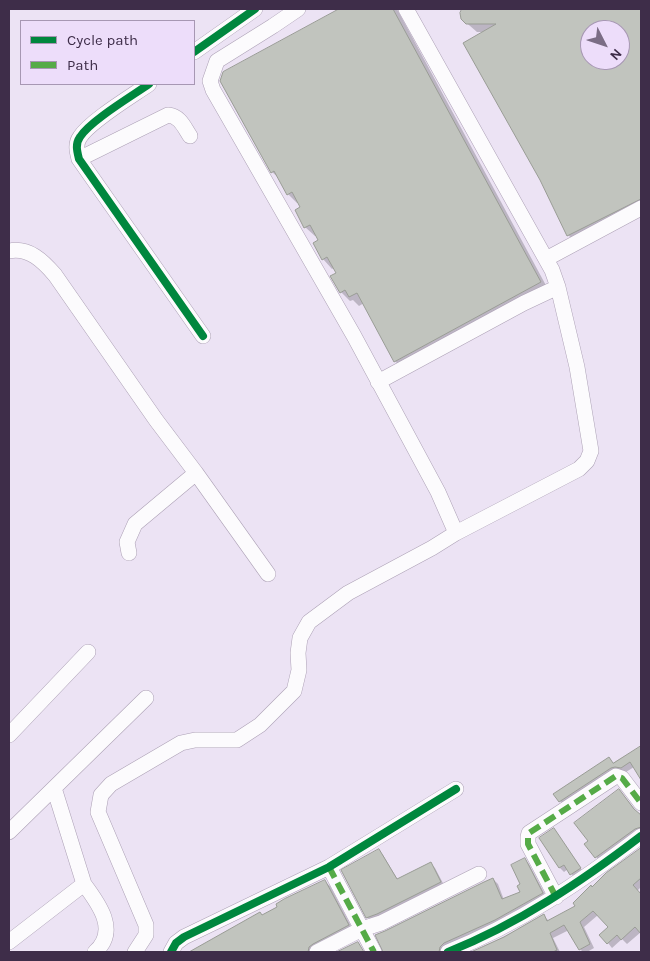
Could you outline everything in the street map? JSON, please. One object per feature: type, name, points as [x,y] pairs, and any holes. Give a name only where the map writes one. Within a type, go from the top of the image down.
[{"type":"street","points":[[195,51],[254,9]]},
{"type":"street","points":[[298,9],[274,26],[216,61],[210,81],[213,90],[354,336],[438,492],[456,533]]},
{"type":"street","points":[[135,952],[146,935],[146,925],[98,812],[101,795],[111,784],[181,743],[195,740],[238,740],[260,725],[294,690],[299,670],[298,653],[300,638],[310,622],[348,593],[456,533],[578,469],[587,461],[590,451],[577,367],[552,270],[406,9]]},
{"type":"street","points":[[148,85],[90,125],[80,137],[76,148],[79,159],[203,336]]},
{"type":"street","points":[[79,159],[168,115],[180,120],[190,136]]},
{"type":"street","points":[[546,259],[641,208]]},
{"type":"street","points":[[9,251],[27,252],[43,260],[55,274],[156,420],[268,574]]},
{"type":"street","points":[[378,382],[524,304],[558,288]]},
{"type":"street","points":[[129,553],[127,542],[135,524],[196,473]]},
{"type":"street","points":[[9,735],[88,652]]},
{"type":"street","points":[[9,832],[146,698]]},
{"type":"street","points":[[556,897],[528,844],[529,833],[616,776],[622,778],[641,803]]},
{"type":"street","points":[[54,788],[84,884],[98,903],[103,914],[106,927],[104,941],[95,952]]},
{"type":"street","points":[[171,952],[184,937],[328,867],[456,788]]},
{"type":"street","points":[[448,952],[512,922],[556,897],[641,836]]},
{"type":"street","points":[[328,867],[374,952]]},
{"type":"street","points":[[317,952],[362,929],[381,923],[479,874]]},
{"type":"street","points":[[9,942],[84,884]]},
{"type":"building","points":[[339,9],[393,9],[541,282],[394,362],[357,293],[349,297],[345,290],[340,293],[330,276],[336,273],[327,257],[322,260],[313,243],[318,240],[310,225],[304,228],[295,210],[300,207],[292,192],[287,195],[274,171],[271,173],[220,81],[223,72]]},
{"type":"building","points":[[462,9],[641,9],[641,199],[567,236],[540,180],[463,43],[496,24],[466,24],[461,19],[460,13]]},
{"type":"building","points":[[641,746],[641,780],[630,762],[621,768],[611,768],[559,802],[553,794],[609,757],[613,763]]},
{"type":"building","points":[[619,789],[641,815],[641,827],[635,829],[595,858],[584,844],[588,841],[574,823]]},
{"type":"building","points":[[554,828],[581,868],[570,875],[564,865],[559,868],[539,838]]},
{"type":"building","points":[[641,848],[641,878],[633,885],[641,894],[641,934],[635,927],[621,940],[617,935],[607,944],[599,935],[608,927],[593,911],[580,922],[590,944],[579,950],[564,925],[550,933],[557,950],[553,952],[471,952],[504,937],[544,914],[547,921],[575,906],[573,903],[591,885],[592,887],[606,873]]},
{"type":"building","points":[[379,849],[397,879],[431,862],[441,882],[366,918],[341,870]]},
{"type":"building","points":[[525,858],[543,893],[495,920],[444,943],[440,947],[439,952],[383,952],[375,935],[493,878],[502,899],[520,892],[517,886],[520,884],[511,865]]},
{"type":"building","points":[[325,880],[349,925],[313,944],[309,947],[308,952],[189,952],[260,912],[262,915],[277,907],[276,904],[284,899]]},
{"type":"building","points":[[358,942],[364,952],[337,952]]},
{"type":"marked path","points":[[556,897],[528,844],[529,833],[616,776],[622,778],[641,803]]},
{"type":"marked path","points":[[329,867],[374,952]]},
{"type":"cycle path","points":[[195,51],[255,9]]},
{"type":"cycle path","points":[[148,85],[102,116],[85,131],[77,142],[79,159],[203,336]]},
{"type":"cycle path","points":[[171,952],[176,943],[184,937],[329,867],[456,789]]},
{"type":"cycle path","points":[[448,952],[499,929],[548,901],[595,870],[641,836]]}]
